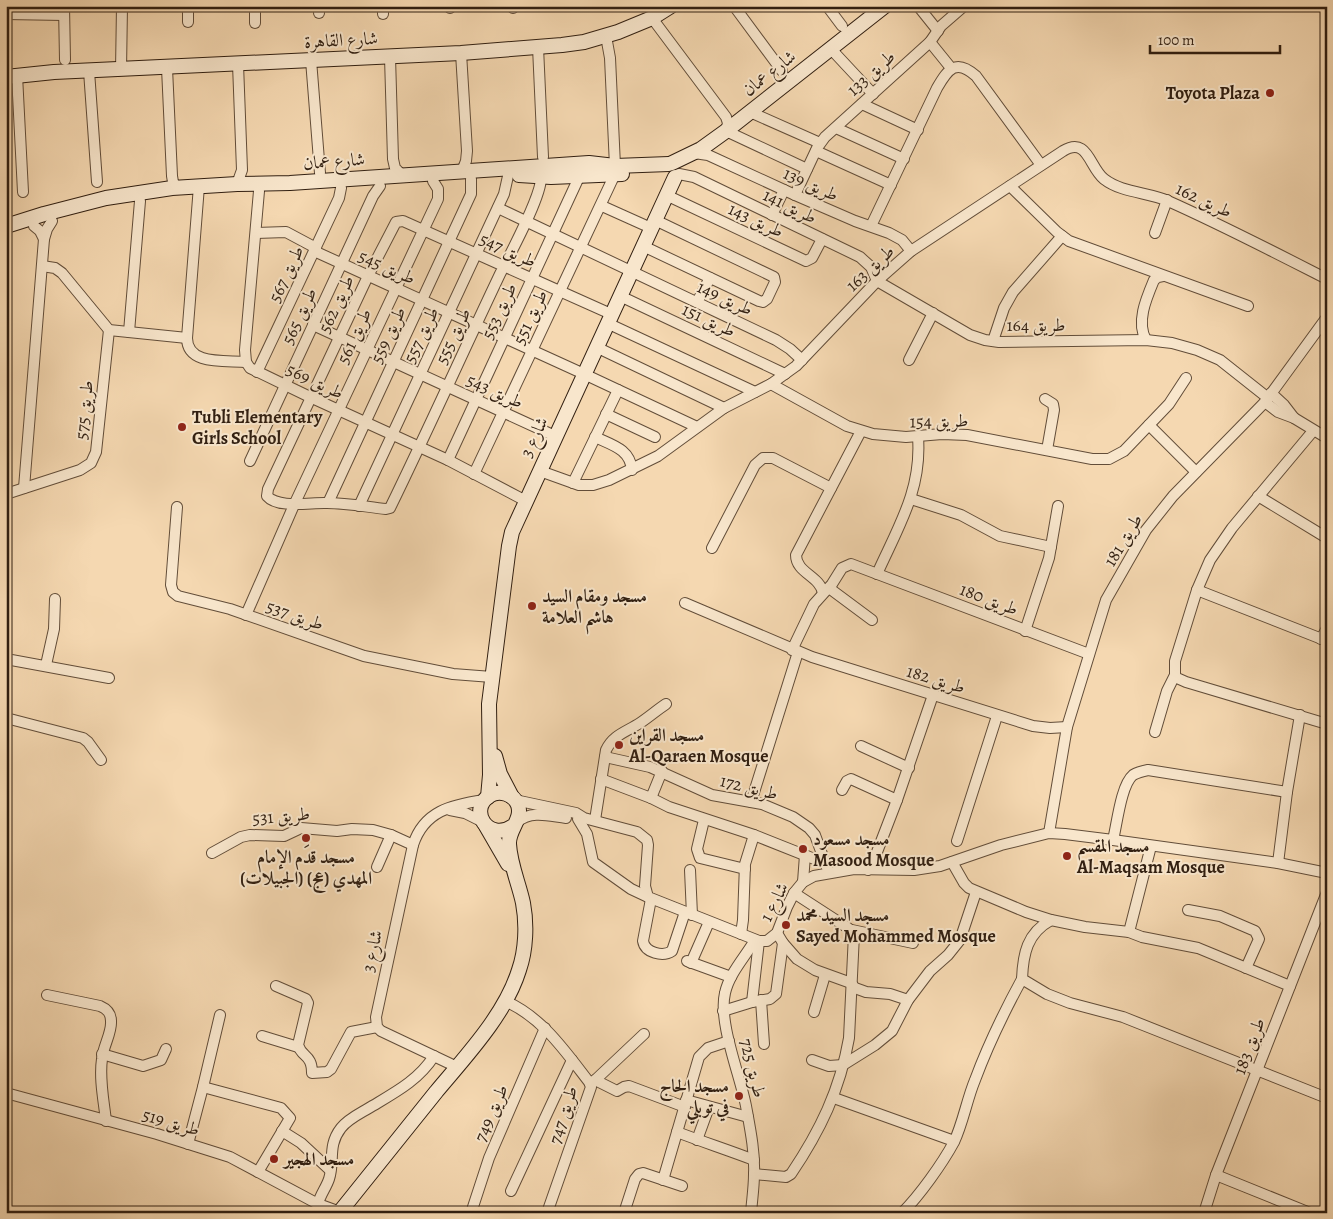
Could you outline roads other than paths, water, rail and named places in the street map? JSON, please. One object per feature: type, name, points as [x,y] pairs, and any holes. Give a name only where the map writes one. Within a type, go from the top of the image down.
[{"type":"street","points":[[121,70],[122,6]]},
{"type":"street","points":[[188,6],[188,22]]},
{"type":"street","points":[[255,6],[255,23]]},
{"type":"street","name":"شارع القاهرة","points":[[12,76],[461,53],[577,43],[606,36],[652,18],[671,6]]},
{"type":"street","points":[[734,6],[782,72]]},
{"type":"street","points":[[827,6],[842,26]]},
{"type":"street","name":"شارع عمان","points":[[6,234],[89,210],[237,184],[290,183],[401,174],[551,177],[610,170],[672,170],[726,131],[885,6]]},
{"type":"street","points":[[918,6],[938,31]]},
{"type":"street","name":"طريق 133","points":[[795,195],[818,147],[836,128],[930,42],[943,24],[963,6]]},
{"type":"street","points":[[6,14],[26,10],[64,10],[65,60]]},
{"type":"street","points":[[652,18],[724,113],[728,123],[726,131],[807,169]]},
{"type":"street","points":[[606,36],[610,58],[610,170]]},
{"type":"street","points":[[930,42],[951,68]]},
{"type":"street","points":[[538,47],[543,157]]},
{"type":"street","points":[[831,49],[873,94]]},
{"type":"street","name":"طريق 559","points":[[328,503],[471,194],[466,161],[468,151],[461,53]]},
{"type":"street","points":[[390,57],[392,159],[395,168],[401,174]]},
{"type":"street","points":[[311,60],[320,173]]},
{"type":"street","points":[[237,184],[242,170],[238,64]]},
{"type":"street","points":[[871,226],[937,88],[951,68],[963,67],[976,76],[1042,165]]},
{"type":"street","points":[[167,68],[172,176],[173,182],[178,187]]},
{"type":"street","points":[[89,71],[96,182]]},
{"type":"street","points":[[12,76],[23,192]]},
{"type":"street","points":[[862,104],[918,130]]},
{"type":"street","points":[[750,112],[892,185]]},
{"type":"street","points":[[836,128],[904,159]]},
{"type":"street","name":"طريق 163","points":[[540,471],[573,483],[586,485],[601,483],[632,470],[658,456],[724,408],[771,384],[785,374],[802,360],[877,281],[911,251],[1068,148],[1077,147]]},
{"type":"street","name":"طريق 162","points":[[1077,147],[1086,152],[1097,172],[1107,181],[1119,187],[1167,200],[1327,279]]},
{"type":"street","name":"طريق 139","points":[[693,153],[708,155],[795,195],[871,226],[902,240],[911,251]]},
{"type":"street","name":"شارع عمان","points":[[6,226],[106,198],[178,187],[199,190],[259,192],[380,186],[589,163],[610,170]]},
{"type":"street","name":"طريق 551","points":[[474,474],[560,290],[602,206],[610,170]]},
{"type":"street","name":"شارع 3","points":[[377,1027],[376,1017],[413,845],[419,830],[430,817],[486,798],[490,775],[489,704],[492,677],[509,546],[517,520],[666,195],[672,170]]},
{"type":"street","name":"طريق 141","points":[[672,170],[694,177],[864,260],[871,267],[877,281]]},
{"type":"street","name":"طريق 553","points":[[448,460],[580,175]]},
{"type":"street","name":"طريق 557","points":[[358,506],[421,376],[498,208],[504,194],[508,176]]},
{"type":"street","name":"طريق 555","points":[[358,506],[390,508],[539,193],[541,176]]},
{"type":"street","name":"طريق 561","points":[[246,615],[294,505],[439,194],[433,181]]},
{"type":"street","name":"طريق 565","points":[[250,461],[373,196],[380,186]]},
{"type":"street","points":[[1010,186],[1062,236],[1077,245],[1248,306]]},
{"type":"street","name":"طريق 567","points":[[257,372],[339,198],[341,188]]},
{"type":"street","points":[[199,190],[187,338],[188,347],[200,358],[246,362],[245,350],[259,192]]},
{"type":"street","points":[[772,215],[784,190]]},
{"type":"street","name":"طريق 143","points":[[666,195],[806,261],[812,258],[822,239]]},
{"type":"street","points":[[1155,233],[1167,200]]},
{"type":"street","points":[[129,332],[140,201]]},
{"type":"street","points":[[602,206],[653,224],[774,277],[775,282],[767,299],[763,302],[759,301],[643,246]]},
{"type":"street","name":"طريق 149","points":[[498,208],[783,344],[802,360]]},
{"type":"street","points":[[24,488],[44,239],[46,229],[52,220]]},
{"type":"street","name":"طريق 547","points":[[393,226],[400,220],[560,290],[609,318],[755,392]]},
{"type":"street","points":[[34,226],[40,231],[44,239]]},
{"type":"street","name":"طريق 562","points":[[294,505],[269,499],[267,496],[268,489],[338,338],[393,226]]},
{"type":"street","name":"طريق 545","points":[[256,233],[286,232],[341,264],[697,427]]},
{"type":"street","points":[[993,341],[1004,308],[1013,292],[1062,236]]},
{"type":"street","points":[[42,266],[51,267],[62,273],[109,330],[187,338]]},
{"type":"street","points":[[1146,340],[1141,328],[1141,320],[1154,280],[1163,276]]},
{"type":"street","points":[[697,302],[710,278]]},
{"type":"street","name":"طريق 164","points":[[877,281],[970,335],[993,341],[1146,340],[1184,346],[1214,357],[1230,367],[1268,398],[1284,405],[1294,418],[1327,438]]},
{"type":"street","name":"طريق 151","points":[[620,296],[785,374]]},
{"type":"street","points":[[909,360],[933,313]]},
{"type":"street","name":"طريق 181","points":[[1049,834],[1067,727],[1106,600],[1146,530],[1173,496],[1268,398],[1327,317]]},
{"type":"street","name":"طريق 543","points":[[313,325],[555,436]]},
{"type":"street","name":"طريق 575","points":[[6,494],[80,470],[91,463],[96,452],[109,330]]},
{"type":"street","points":[[596,347],[724,408]]},
{"type":"street","name":"طريق 569","points":[[246,362],[250,368],[257,372],[448,460],[526,501]]},
{"type":"street","name":"طريق 154","points":[[771,384],[840,422],[861,431],[894,437],[942,434],[967,435],[1092,459],[1109,459],[1124,451],[1149,425],[1174,398],[1186,378]]},
{"type":"street","points":[[573,483],[618,390]]},
{"type":"street","points":[[1045,399],[1051,402],[1054,407],[1047,450]]},
{"type":"street","points":[[606,414],[655,437]]},
{"type":"street","points":[[1149,425],[1196,472]]},
{"type":"street","points":[[861,431],[796,555],[799,566],[818,581],[826,591],[872,620]]},
{"type":"street","points":[[1155,732],[1167,691],[1176,675],[1175,661],[1196,590],[1210,560],[1232,528],[1313,431]]},
{"type":"street","points":[[595,437],[624,451],[629,458],[632,470]]},
{"type":"street","points":[[877,574],[911,499],[918,469],[918,437]]},
{"type":"street","points":[[712,548],[755,465],[763,458],[773,458],[831,488]]},
{"type":"street","points":[[1258,496],[1327,538]]},
{"type":"street","points":[[911,499],[961,516],[1000,536],[1051,547]]},
{"type":"street","points":[[294,505],[328,503],[358,506]]},
{"type":"street","points":[[1025,631],[1051,547],[1054,517],[1058,506]]},
{"type":"street","name":"طريق 537","points":[[177,507],[171,584],[173,592],[181,597],[246,615],[364,656],[453,674],[492,677]]},
{"type":"street","name":"طريق 180","points":[[795,651],[814,604],[842,568],[848,564],[854,564],[1089,654]]},
{"type":"street","points":[[1196,590],[1324,640],[1327,628]]},
{"type":"street","points":[[46,666],[54,629],[55,598]]},
{"type":"street","name":"طريق 182","points":[[685,603],[795,651],[997,716],[1041,727],[1067,727]]},
{"type":"street","points":[[751,802],[795,651]]},
{"type":"street","points":[[6,659],[109,678]]},
{"type":"street","points":[[1176,675],[1177,678],[1186,682],[1327,724]]},
{"type":"street","points":[[868,870],[877,852],[909,768],[933,695]]},
{"type":"street","points":[[595,820],[606,750],[612,739],[638,724],[666,704]]},
{"type":"street","points":[[1278,863],[1287,792],[1300,715]]},
{"type":"street","points":[[956,841],[997,716]]},
{"type":"street","points":[[6,718],[83,738],[101,760]]},
{"type":"street","name":"شارع 3","points":[[489,730],[496,762],[506,786],[514,799]]},
{"type":"street","points":[[861,746],[909,768]]},
{"type":"street","name":"طريق 172","points":[[605,757],[639,763],[662,771],[712,795],[751,802],[793,817],[809,828],[815,835],[828,869]]},
{"type":"street","points":[[1113,840],[1125,789],[1129,780],[1140,772],[1148,770],[1287,792]]},
{"type":"street","points":[[651,798],[662,771]]},
{"type":"street","points":[[601,779],[651,798],[669,808],[754,835],[805,855],[828,869]]},
{"type":"street","points":[[842,790],[847,780],[851,779],[897,800]]},
{"type":"street","points":[[517,882],[485,824],[480,811],[486,798],[500,792],[514,799],[576,813],[581,818]]},
{"type":"street","points":[[340,1212],[476,1043],[505,1001],[519,970],[523,952],[525,919],[509,847],[509,836],[519,811],[514,799]]},
{"type":"street","points":[[446,810],[465,813],[497,831],[503,831],[526,816],[536,814],[595,820],[637,832],[647,840],[648,845],[646,886],[649,898],[644,947],[649,951],[667,954],[672,951],[689,914],[690,870]]},
{"type":"street","name":"شارع 1","points":[[581,818],[587,834],[593,862],[631,889],[757,941],[767,941],[777,933],[794,892],[803,882],[828,869],[914,870],[952,862]]},
{"type":"street","points":[[704,820],[697,849],[700,858],[745,869]]},
{"type":"street","name":"طريق 531","points":[[212,853],[241,837],[250,835],[284,836],[300,828],[337,831],[352,829],[374,830],[413,845]]},
{"type":"street","points":[[1290,986],[1198,948],[1142,937],[1130,932],[1085,927],[1051,920],[1026,912],[976,892],[964,883],[952,862],[1011,842],[1049,834],[1065,834],[1278,863],[1327,873]]},
{"type":"street","points":[[377,868],[391,835]]},
{"type":"street","points":[[741,934],[745,869],[754,835]]},
{"type":"street","points":[[1130,932],[1151,846]]},
{"type":"street","points":[[877,852],[885,870]]},
{"type":"street","points":[[803,882],[805,855]]},
{"type":"street","points":[[794,892],[852,930],[913,943]]},
{"type":"street","points":[[812,1060],[829,1066],[843,1065],[875,1045],[892,1031],[908,1000],[930,971],[948,955],[960,940],[976,892]]},
{"type":"street","name":"طريق 183","points":[[1204,1213],[1216,1175],[1327,892]]},
{"type":"street","points":[[1188,910],[1220,916],[1255,931],[1259,939],[1246,968]]},
{"type":"street","points":[[908,1211],[954,1141],[984,1055],[1022,979],[1028,942],[1038,929],[1051,920]]},
{"type":"street","points":[[709,922],[689,962],[731,977]]},
{"type":"street","points":[[754,1174],[786,1177],[791,1174],[834,1098],[849,1038],[855,938],[852,930]]},
{"type":"street","points":[[777,933],[797,959],[811,968],[851,983],[855,988],[866,992],[890,994],[908,1000]]},
{"type":"street","points":[[757,941],[757,1001],[764,1044]]},
{"type":"street","name":"طريق 725","points":[[751,1213],[754,1160],[748,1116],[723,1011],[725,992],[731,977],[757,941]]},
{"type":"street","points":[[723,1011],[773,997],[778,990],[783,943]]},
{"type":"street","points":[[814,1012],[826,975]]},
{"type":"street","points":[[1022,979],[1047,994],[1070,1003],[1123,1017],[1327,1098]]},
{"type":"street","points":[[276,986],[306,999],[308,1003],[298,1048]]},
{"type":"street","points":[[47,996],[100,1006],[108,1011],[110,1015],[111,1024],[102,1054],[101,1065],[106,1122]]},
{"type":"street","name":"طريق 747","points":[[505,1001],[524,1011],[545,1028],[593,1082],[547,1213]]},
{"type":"street","points":[[188,1144],[220,1015]]},
{"type":"street","points":[[262,1036],[298,1048],[309,1058],[312,1072],[327,1072],[331,1069],[351,1032],[377,1027],[381,1031],[457,1067]]},
{"type":"street","name":"طريق 749","points":[[471,1213],[489,1158],[545,1028]]},
{"type":"street","points":[[644,1034],[593,1082],[617,1091],[624,1086],[629,1086],[685,1104],[709,1107],[748,1116]]},
{"type":"street","points":[[663,1180],[702,1054],[712,1046],[730,1041]]},
{"type":"street","points":[[102,1054],[145,1066],[161,1060],[166,1049]]},
{"type":"street","points":[[320,1208],[329,1179],[333,1143],[346,1122],[410,1083],[422,1072],[434,1056]]},
{"type":"street","points":[[511,1191],[572,1060]]},
{"type":"street","points":[[203,1087],[281,1108],[290,1118],[258,1172]]},
{"type":"street","name":"طريق 519","points":[[6,1093],[230,1157],[320,1208],[340,1212]]},
{"type":"street","points":[[834,1098],[954,1141]]},
{"type":"street","points":[[697,1140],[709,1107]]},
{"type":"street","points":[[282,1131],[301,1143],[330,1170]]},
{"type":"street","points":[[677,1132],[754,1160]]},
{"type":"street","points":[[624,1213],[637,1175],[643,1173],[682,1186]]},
{"type":"street","points":[[1216,1175],[1310,1213]]},
{"type":"place","name":"Toyota Plaza","points":[[1270,93]]},
{"type":"place","name":"Tubli Elementary Girls School","points":[[182,427]]},
{"type":"place","name":"مسجد ومقام السيد هاشم العلامة","points":[[532,606]]},
{"type":"place","name":"مسجد القراين Al-Qaraen Mosque","points":[[619,745]]},
{"type":"place","name":"مسجد قدَم الإمام المهدي (عج) (الجبيلات)","points":[[306,838]]},
{"type":"place","name":"مسجد مسعود Masood Mosque","points":[[803,849]]},
{"type":"place","name":"مسجد المقسم Al-Maqsam Mosque","points":[[1067,856]]},
{"type":"place","name":"مسجد السيد محمد Sayed Mohammed Mosque","points":[[786,925]]},
{"type":"place","name":"مسجد الحاج في توبلي","points":[[739,1096]]},
{"type":"place","name":"مسجد الهجير","points":[[274,1159]]}]
